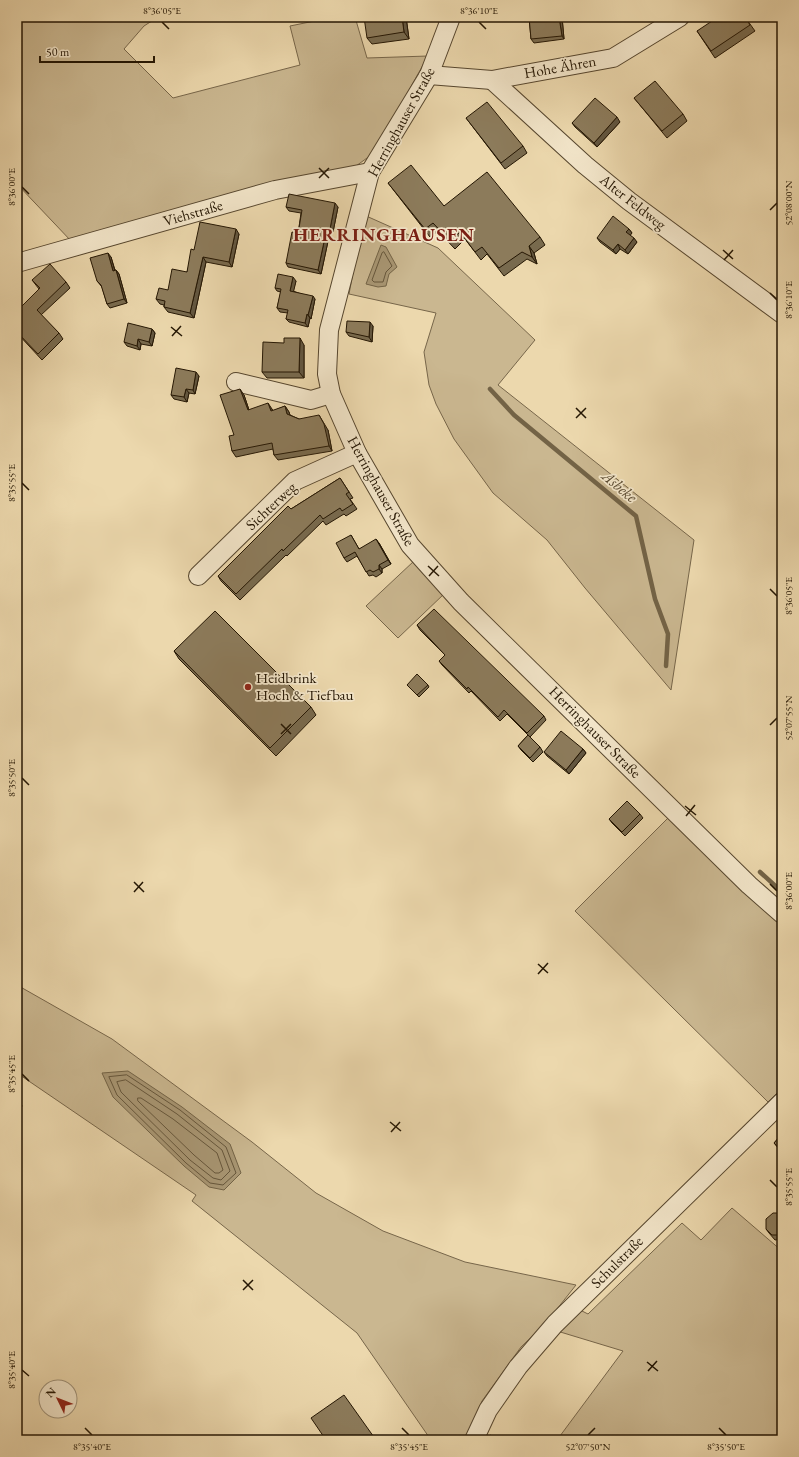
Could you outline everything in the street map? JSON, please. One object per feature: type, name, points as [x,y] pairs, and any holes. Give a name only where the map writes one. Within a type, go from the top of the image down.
[{"type":"street","name":"Herringhauser Straße","points":[[451,17],[429,75],[370,172],[329,330],[328,374],[331,394],[357,453],[410,545],[461,602],[749,885],[782,914]]},
{"type":"street","name":"Hohe Ähren","points":[[429,75],[492,80],[613,58],[680,17]]},
{"type":"street","name":"Alter Feldweg","points":[[492,80],[579,159],[629,201],[782,314]]},
{"type":"street","name":"Viehstraße","points":[[17,263],[275,190],[370,172]]},
{"type":"street","points":[[236,382],[312,400],[331,394]]},
{"type":"street","name":"Sichterweg","points":[[198,576],[295,482],[357,453]]},
{"type":"street","name":"Schulstraße","points":[[474,1440],[488,1410],[518,1368],[555,1324],[782,1102]]},
{"type":"shaded area","points":[[17,17],[158,17],[144,26],[124,49],[173,98],[300,65],[290,26],[334,17],[355,17],[367,58],[428,56],[374,153],[349,171],[72,242],[17,184]]},
{"type":"shaded area","points":[[364,215],[438,248],[535,340],[498,385],[694,540],[671,690],[585,588],[547,540],[493,493],[454,439],[436,404],[429,385],[424,352],[436,313],[349,294]]},
{"type":"shaded area","points":[[414,561],[445,593],[398,638],[366,606]]},
{"type":"shaded area","points":[[670,816],[782,926],[782,1088],[768,1102],[575,911]]},
{"type":"shaded area","points":[[17,985],[112,1039],[252,1142],[316,1193],[383,1231],[465,1262],[576,1285],[545,1324],[521,1347],[482,1401],[465,1440],[431,1440],[357,1333],[192,1201],[196,1195],[17,1073]]},
{"type":"shaded area","points":[[732,1208],[782,1251],[782,1440],[557,1440],[623,1351],[557,1331],[578,1309],[588,1314],[682,1223],[701,1240]]},
{"type":"water","points":[[381,245],[386,247],[397,267],[389,274],[386,286],[378,287],[366,284]]},
{"type":"water","points":[[128,1071],[182,1107],[230,1144],[241,1173],[224,1190],[209,1187],[184,1166],[113,1097],[102,1073]]},
{"type":"building","points":[[364,17],[402,17],[404,32],[367,38]]},
{"type":"building","points":[[529,17],[559,17],[562,36],[531,39]]},
{"type":"building","points":[[718,17],[745,17],[750,25],[711,51],[697,31]]},
{"type":"building","points":[[655,81],[683,114],[662,131],[634,98]]},
{"type":"building","points":[[595,98],[617,117],[594,143],[572,123]]},
{"type":"building","points":[[487,102],[523,146],[501,163],[466,118]]},
{"type":"building","points":[[411,165],[444,206],[487,172],[540,237],[529,246],[532,257],[522,252],[499,268],[482,247],[475,252],[460,232],[450,241],[433,223],[425,229],[388,183]]},
{"type":"building","points":[[289,194],[335,203],[330,229],[327,228],[318,270],[286,263],[292,232],[298,234],[302,210],[286,207]]},
{"type":"building","points":[[613,216],[629,229],[626,232],[634,238],[625,250],[618,244],[613,250],[597,238]]},
{"type":"building","points":[[200,222],[236,229],[229,262],[203,257],[190,313],[164,307],[165,301],[156,299],[159,288],[168,290],[172,269],[187,272],[191,249],[194,250]]},
{"type":"building","points":[[108,253],[113,271],[116,270],[124,299],[107,304],[101,285],[97,281],[90,258]]},
{"type":"building","points":[[50,264],[66,282],[37,310],[59,333],[38,354],[17,332],[17,311],[40,288],[32,280]]},
{"type":"building","points":[[278,274],[293,277],[290,291],[313,296],[305,323],[286,319],[288,310],[277,308],[281,289],[275,288]]},
{"type":"building","points":[[347,321],[370,322],[369,337],[346,332]]},
{"type":"building","points":[[128,323],[152,329],[149,342],[138,339],[137,346],[124,342]]},
{"type":"building","points":[[284,338],[300,338],[299,372],[262,372],[263,342],[284,343]]},
{"type":"building","points":[[176,368],[196,372],[193,390],[186,389],[184,397],[171,395]]},
{"type":"building","points":[[240,389],[248,410],[268,403],[271,411],[285,406],[287,414],[299,419],[319,415],[324,424],[329,446],[274,455],[272,443],[232,451],[229,436],[234,435],[220,395]]},
{"type":"building","points":[[340,478],[349,492],[346,494],[353,504],[342,511],[340,508],[323,519],[320,515],[283,551],[282,549],[236,594],[218,576],[288,506],[291,509]]},
{"type":"building","points":[[351,535],[359,549],[376,539],[388,560],[379,565],[379,569],[373,572],[370,570],[366,572],[355,552],[344,558],[336,543]]},
{"type":"building","points":[[434,609],[544,716],[527,733],[504,710],[498,717],[439,661],[445,655],[417,625]]},
{"type":"building","name":"Heidbrink Hoch & Tiefbau","points":[[215,611],[311,707],[270,748],[174,651]]},
{"type":"building","points":[[417,674],[428,685],[417,695],[407,685]]},
{"type":"building","points":[[561,731],[583,749],[566,770],[544,752]]},
{"type":"building","points":[[528,735],[540,747],[530,758],[518,746]]},
{"type":"building","points":[[627,801],[640,814],[622,832],[609,819]]},
{"type":"building","points":[[782,1134],[782,1151],[774,1143]]},
{"type":"building","points":[[773,1213],[782,1215],[782,1235],[772,1235],[766,1229],[766,1219]]},
{"type":"building","points":[[344,1395],[376,1440],[326,1440],[311,1418]]},
{"type":"building","points":[[490,1435],[501,1440],[488,1440]]},
{"type":"waterway","name":"Asbeke","points":[[490,389],[514,415],[636,516],[655,599],[668,634],[666,666]]},
{"type":"waterway","name":"Asbeke","points":[[760,872],[782,892]]},
{"type":"place","name":"Heidbrink Hoch & Tiefbau","points":[[248,687]]},
{"type":"district","name":"HERRINGHAUSEN","points":[[384,234]]}]
